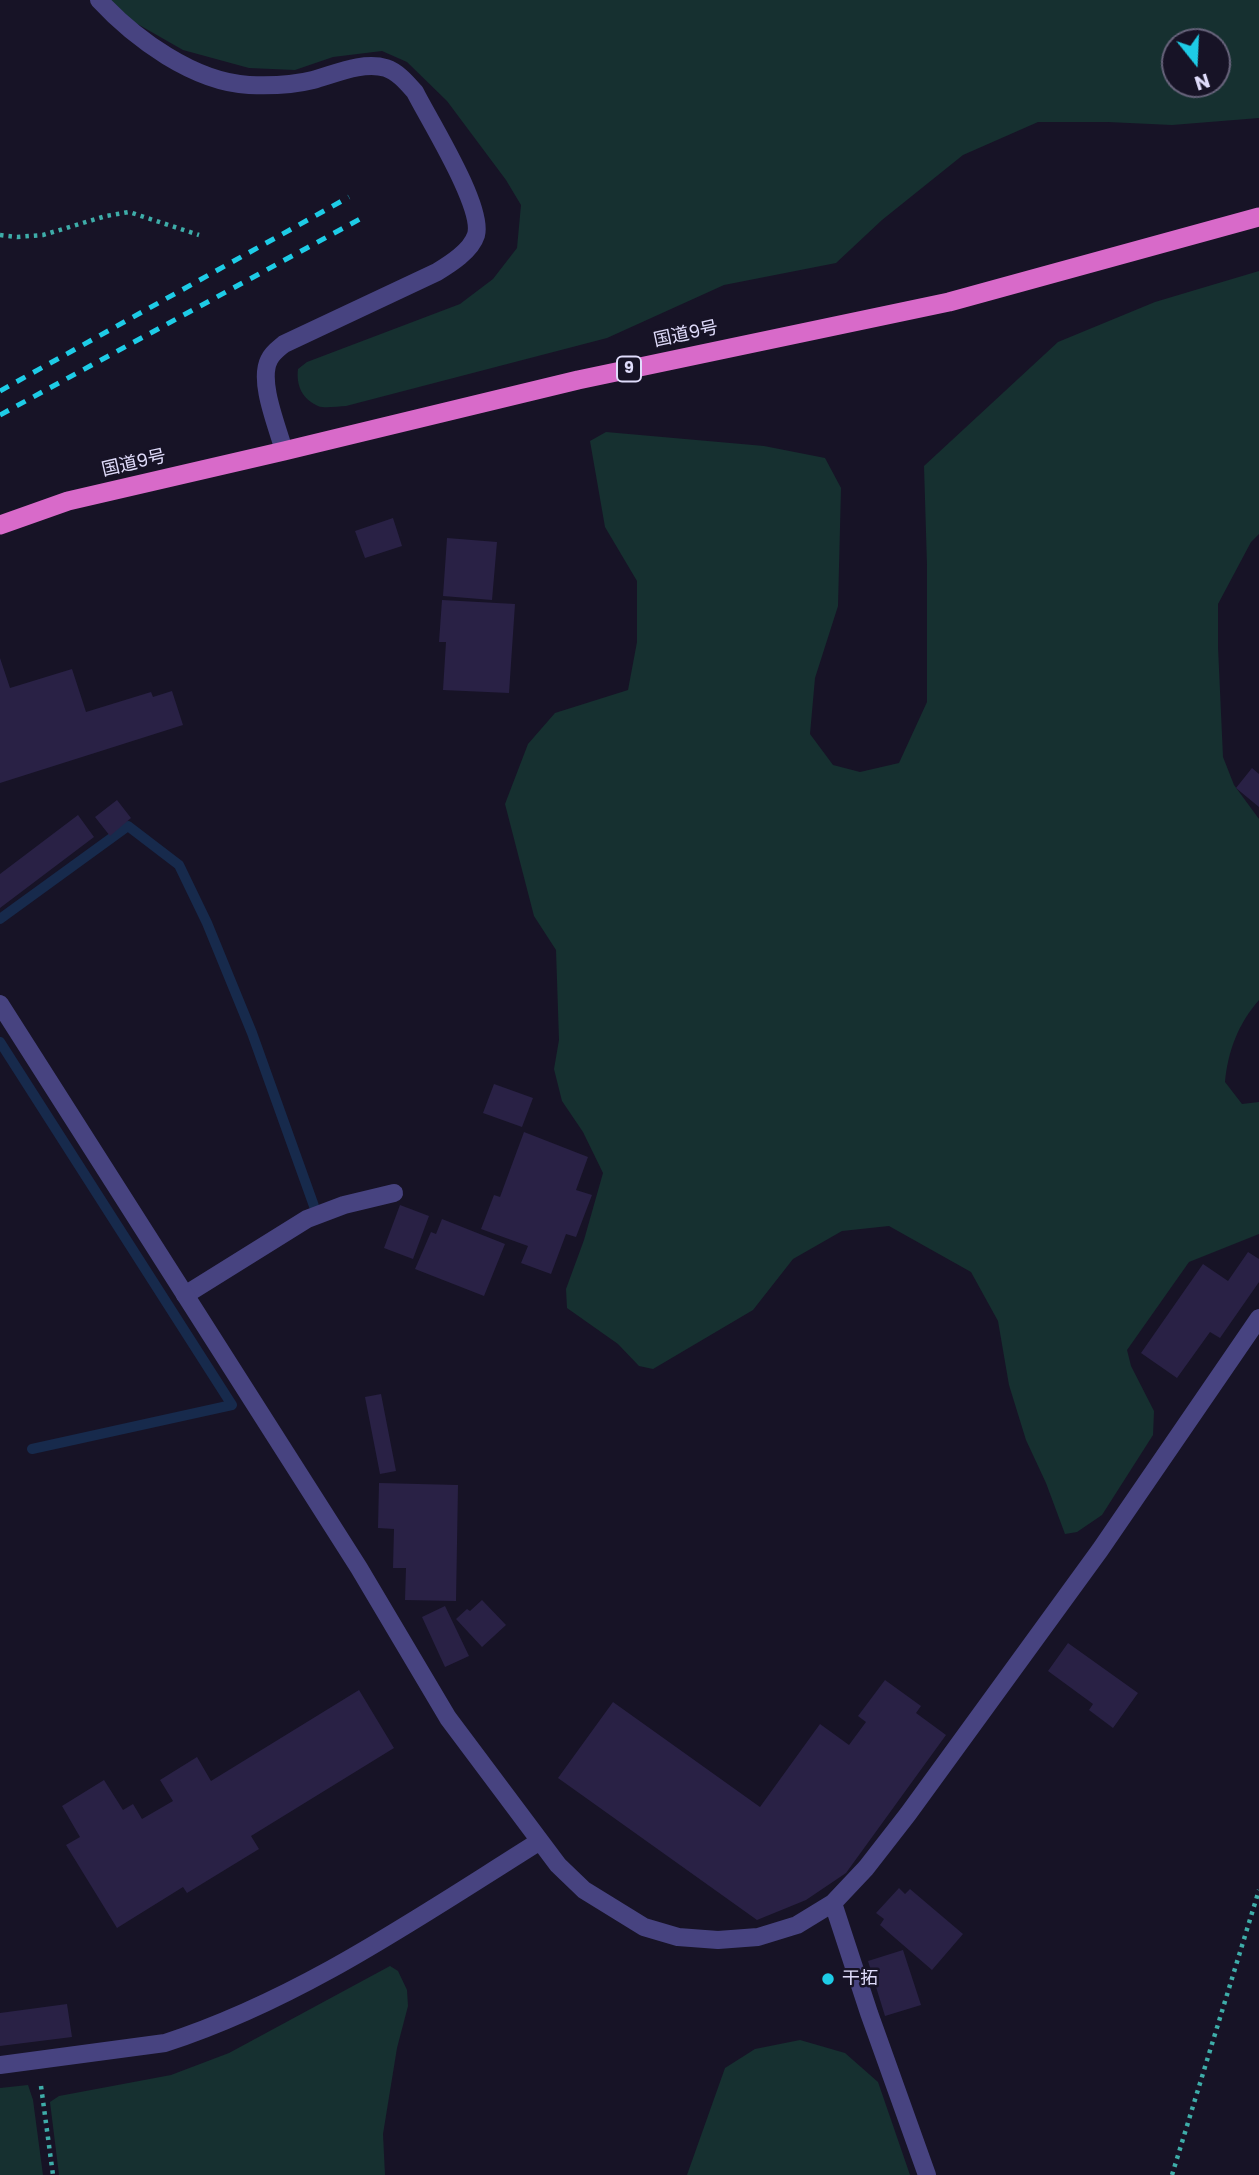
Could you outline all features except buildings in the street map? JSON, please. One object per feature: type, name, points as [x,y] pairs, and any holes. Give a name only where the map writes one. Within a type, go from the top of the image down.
[{"type":"highway","name":"国道9号","points":[[0,525],[68,501],[578,380],[949,302],[1259,216]]},
{"type":"street","points":[[99,0],[120,22],[150,45],[182,65],[215,78],[247,85],[278,85],[367,67],[386,68],[401,77],[415,92],[472,201],[477,223],[476,237],[453,262],[284,344],[275,351],[268,361],[265,374],[267,391],[284,451]]},
{"type":"street","points":[[0,1004],[359,1568],[448,1718],[558,1865],[584,1890],[644,1927],[678,1937],[718,1940],[758,1937],[797,1925],[833,1903],[866,1868],[1100,1550],[1259,1318]]},
{"type":"street","points":[[185,1296],[307,1219],[344,1205],[394,1193]]},
{"type":"street","points":[[0,2065],[165,2043],[189,2035],[276,1997],[366,1950],[540,1841]]},
{"type":"street","points":[[833,1903],[927,2175]]},
{"type":"path","points":[[0,235],[43,235],[106,216],[130,212],[199,235]]},
{"type":"path","points":[[1172,2175],[1259,1890]]},
{"type":"path","points":[[38,2060],[53,2175]]},
{"type":"green space","points":[[110,0],[1259,0],[1259,118],[1172,125],[1038,122],[963,155],[882,220],[836,263],[724,285],[607,338],[346,406],[324,407],[312,403],[304,395],[299,386],[298,369],[307,362],[460,304],[493,279],[517,248],[521,205],[506,180],[447,101],[407,62],[382,51],[333,57],[295,70],[249,68],[183,50],[120,14]]},
{"type":"green space","points":[[1259,271],[1259,534],[1251,542],[1218,604],[1218,647],[1223,757],[1234,785],[1259,819],[1259,1000],[1235,1038],[1225,1082],[1242,1104],[1259,1102],[1259,1234],[1189,1262],[1127,1350],[1131,1366],[1154,1411],[1153,1435],[1102,1515],[1077,1532],[1065,1534],[1026,1440],[1009,1385],[998,1321],[971,1272],[889,1226],[842,1231],[793,1259],[753,1310],[653,1369],[639,1366],[618,1344],[567,1308],[566,1289],[584,1240],[603,1173],[583,1132],[562,1101],[554,1069],[559,1040],[556,950],[534,916],[505,804],[528,744],[555,713],[628,690],[637,642],[637,581],[605,527],[590,441],[606,432],[764,446],[825,458],[841,488],[838,606],[815,678],[810,734],[833,765],[860,772],[899,763],[927,702],[924,466],[1058,342],[1155,302]]},
{"type":"green space","points":[[390,1966],[398,1971],[407,1990],[408,2006],[397,2048],[383,2134],[385,2175],[59,2175],[50,2102],[59,2096],[171,2075],[229,2053]]},
{"type":"green space","points":[[800,2040],[845,2053],[878,2082],[910,2175],[687,2175],[725,2068],[755,2049]]},
{"type":"green space","points":[[28,2085],[33,2100],[43,2175],[0,2175],[0,2088]]},
{"type":"waterway","points":[[0,919],[128,826],[179,865],[207,923],[252,1033],[314,1206]]},
{"type":"waterway","points":[[0,1042],[232,1405],[32,1449]]},
{"type":"railway","points":[[0,391],[349,197]]},
{"type":"railway","points":[[0,415],[360,219]]},
{"type":"place","name":"干拓","points":[[828,1979]]}]
